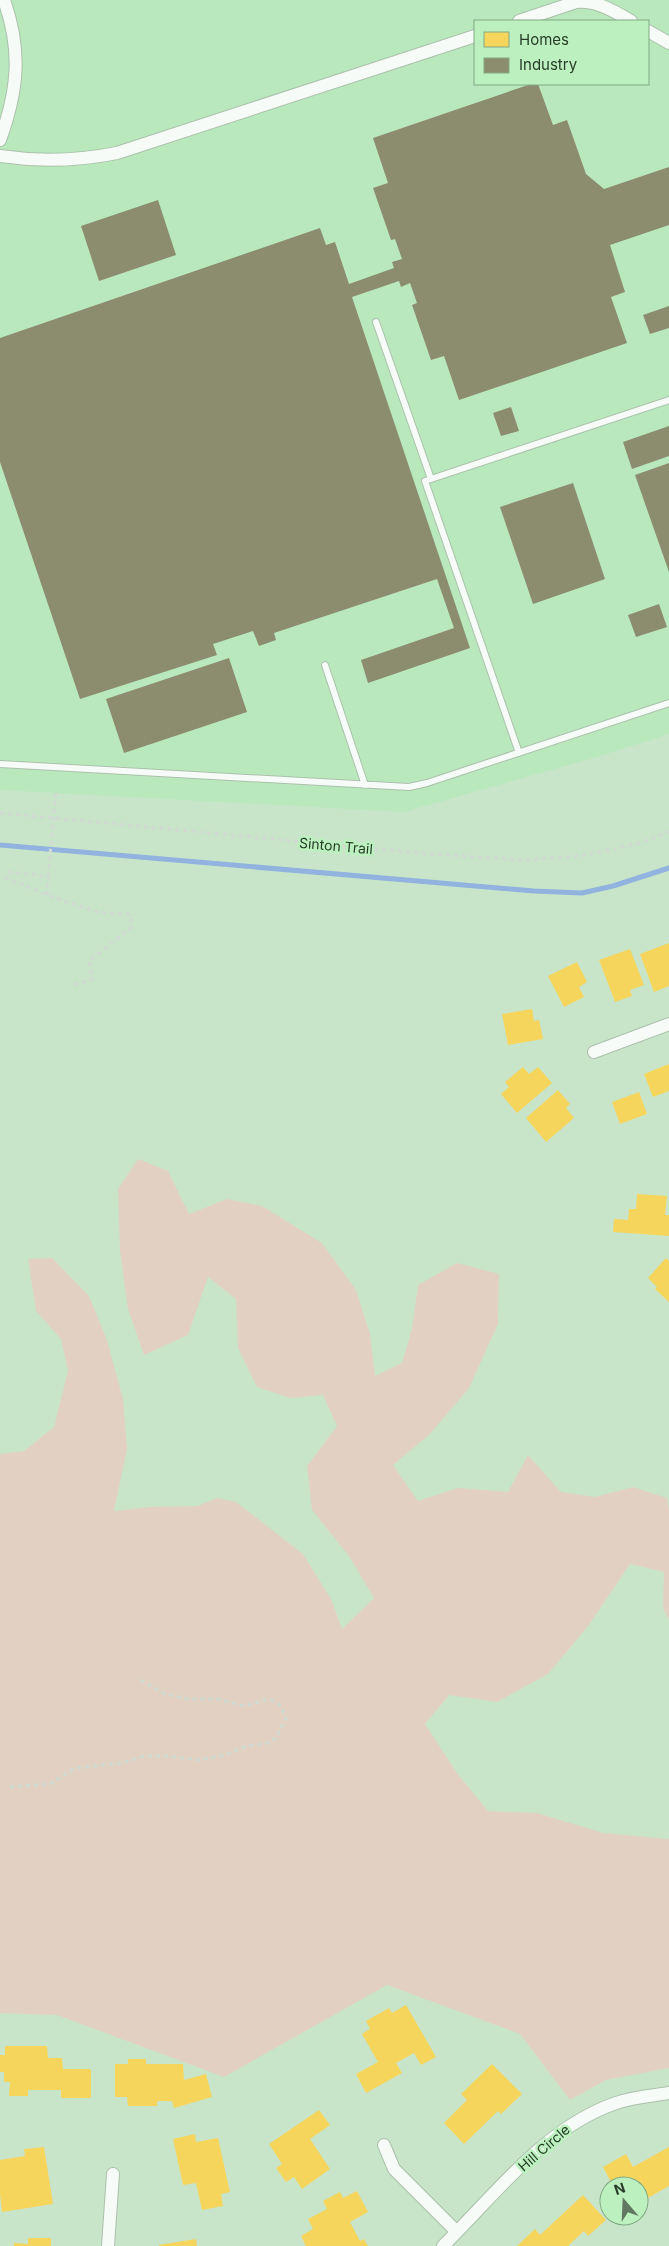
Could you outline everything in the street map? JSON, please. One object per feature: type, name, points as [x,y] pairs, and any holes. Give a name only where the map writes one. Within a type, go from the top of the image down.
[{"type":"street","points":[[0,140],[15,90],[16,68],[14,34],[4,0]]},
{"type":"street","points":[[522,20],[576,2],[585,1],[597,4],[629,20]]},
{"type":"street","points":[[649,32],[669,43]]},
{"type":"street","points":[[0,156],[49,162],[117,153],[474,36]]},
{"type":"street","points":[[594,1052],[669,1024]]},
{"type":"street","name":"Hill Circle","points":[[443,2246],[540,2148],[559,2132],[581,2118],[618,2102],[669,2094]]},
{"type":"street","points":[[384,2145],[394,2169],[457,2232]]},
{"type":"street","points":[[108,2246],[113,2174]]},
{"type":"lane","points":[[376,322],[431,479]]},
{"type":"lane","points":[[519,753],[425,481],[669,400]]},
{"type":"lane","points":[[325,665],[365,785]]},
{"type":"lane","points":[[0,764],[409,786],[428,783],[669,702]]},
{"type":"path","points":[[46,895],[50,838],[56,793]]},
{"type":"path","name":"Sinton Trail","points":[[0,813],[432,854],[525,860],[580,856],[636,844],[669,832]]},
{"type":"path","points":[[48,876],[9,872],[6,878],[46,895],[98,912],[131,915],[131,928],[89,961],[92,979],[70,986]]},
{"type":"path","points":[[10,1787],[50,1784],[76,1768],[121,1764],[145,1756],[168,1756],[198,1760],[225,1755],[246,1746],[268,1743],[276,1738],[286,1718],[281,1706],[270,1699],[244,1706],[218,1699],[188,1699],[165,1694],[137,1678]]},
{"type":"shaded area","points":[[0,0],[669,0],[669,734],[597,757],[404,812],[0,790]]},
{"type":"shaded area","points":[[138,1159],[168,1171],[189,1214],[227,1199],[262,1206],[322,1243],[356,1290],[370,1334],[375,1376],[402,1363],[412,1329],[418,1285],[457,1263],[499,1274],[498,1324],[469,1388],[430,1434],[393,1465],[418,1501],[458,1488],[508,1492],[528,1455],[561,1492],[595,1497],[633,1487],[667,1498],[669,1510],[669,1620],[663,1608],[664,1572],[630,1564],[589,1625],[548,1674],[497,1702],[449,1695],[425,1724],[457,1773],[488,1811],[537,1813],[603,1833],[669,1839],[669,2068],[606,2080],[570,2100],[520,2034],[387,1985],[224,2077],[57,2015],[0,2013],[0,1454],[24,1451],[54,1427],[68,1371],[61,1339],[36,1311],[28,1259],[52,1258],[89,1296],[107,1340],[123,1399],[127,1449],[114,1511],[149,1507],[198,1506],[217,1498],[236,1502],[303,1554],[331,1599],[342,1629],[374,1598],[349,1556],[312,1510],[307,1466],[337,1426],[323,1395],[290,1398],[257,1387],[238,1348],[236,1299],[208,1277],[188,1335],[144,1355],[128,1309],[120,1251],[118,1189]]},
{"type":"building: Homes","points":[[669,943],[669,986],[654,992],[640,954]]},
{"type":"building: Homes","points":[[630,949],[644,985],[630,990],[632,996],[615,1002],[599,960]]},
{"type":"building: Homes","points":[[577,962],[587,982],[579,987],[584,997],[564,1007],[548,976]]},
{"type":"building: Homes","points":[[532,1009],[534,1021],[539,1020],[543,1039],[508,1045],[502,1014]]},
{"type":"building: Homes","points":[[669,1064],[669,1091],[653,1097],[644,1074]]},
{"type":"building: Homes","points":[[523,1067],[529,1074],[538,1067],[552,1083],[517,1113],[501,1094],[509,1087],[505,1082]]},
{"type":"building: Homes","points":[[558,1090],[570,1104],[566,1108],[574,1118],[546,1142],[526,1118]]},
{"type":"building: Homes","points":[[639,1092],[647,1114],[620,1124],[612,1102]]},
{"type":"building: Homes","points":[[637,1194],[667,1196],[665,1215],[669,1215],[669,1236],[613,1232],[614,1219],[628,1220],[629,1209],[636,1209]]},
{"type":"building: Homes","points":[[666,1258],[669,1261],[669,1302],[655,1289],[657,1287],[648,1278]]},
{"type":"building: Homes","points":[[406,2005],[436,2057],[421,2065],[414,2053],[396,2063],[402,2073],[366,2093],[356,2074],[378,2062],[362,2034],[370,2029],[366,2021],[389,2008],[392,2013]]},
{"type":"building: Homes","points":[[5,2046],[47,2046],[48,2058],[62,2058],[63,2069],[91,2069],[91,2098],[61,2098],[61,2090],[28,2090],[28,2096],[9,2096],[10,2082],[4,2082],[4,2072],[0,2072],[0,2055],[5,2055]]},
{"type":"building: Homes","points":[[128,2059],[146,2059],[146,2064],[183,2064],[184,2080],[206,2074],[212,2097],[174,2108],[172,2101],[157,2101],[157,2106],[128,2106],[127,2097],[115,2097],[115,2064],[128,2064]]},
{"type":"building: Homes","points":[[492,2064],[522,2094],[501,2114],[498,2111],[464,2144],[444,2123],[467,2100],[461,2094]]},
{"type":"building: Homes","points":[[319,2110],[330,2125],[310,2139],[330,2169],[302,2189],[294,2177],[286,2182],[276,2168],[282,2164],[269,2144]]},
{"type":"building: Homes","points":[[195,2134],[196,2142],[218,2138],[230,2192],[221,2194],[223,2206],[202,2210],[196,2183],[183,2185],[173,2139]]},
{"type":"building: Homes","points":[[44,2147],[53,2204],[2,2212],[0,2160],[25,2156],[24,2149]]},
{"type":"building: Homes","points":[[669,2147],[669,2186],[649,2197],[649,2176],[608,2176],[603,2167],[626,2154],[633,2167]]},
{"type":"building: Homes","points":[[357,2191],[368,2212],[350,2222],[360,2241],[364,2239],[368,2246],[306,2246],[301,2236],[313,2229],[308,2219],[327,2209],[323,2201],[340,2192],[343,2198]]},
{"type":"building: Homes","points":[[583,2195],[599,2212],[599,2226],[588,2236],[584,2231],[568,2246],[517,2246],[535,2229],[540,2235]]},
{"type":"building: Homes","points":[[28,2238],[51,2238],[51,2246],[14,2246],[14,2243],[28,2244]]},
{"type":"building: Homes","points":[[196,2239],[197,2246],[159,2246],[159,2245]]},
{"type":"building: Industry","points":[[528,85],[538,85],[553,125],[567,120],[586,174],[604,189],[669,167],[669,225],[610,245],[625,292],[611,297],[627,343],[459,400],[444,356],[431,360],[412,305],[417,303],[410,283],[401,287],[399,281],[352,297],[470,648],[368,683],[361,660],[454,628],[437,579],[274,633],[276,640],[259,646],[253,631],[213,644],[217,655],[80,699],[0,462],[0,338],[320,228],[326,245],[335,242],[349,284],[394,268],[392,262],[402,259],[395,239],[391,240],[373,188],[388,183],[373,138]]},
{"type":"building: Industry","points":[[158,200],[176,255],[99,281],[81,226]]},
{"type":"building: Industry","points":[[669,306],[669,328],[650,334],[643,315]]},
{"type":"building: Industry","points":[[511,407],[519,431],[501,436],[493,413]]},
{"type":"building: Industry","points":[[669,426],[669,456],[632,469],[623,442]]},
{"type":"building: Industry","points":[[669,463],[669,572],[635,475]]},
{"type":"building: Industry","points":[[573,483],[605,579],[533,604],[500,507]]},
{"type":"building: Industry","points":[[659,604],[667,627],[636,637],[628,615]]},
{"type":"building: Industry","points":[[229,658],[247,712],[124,753],[106,699]]},
{"type":"waterway","points":[[0,845],[534,891],[582,893],[613,886],[669,868]]}]
